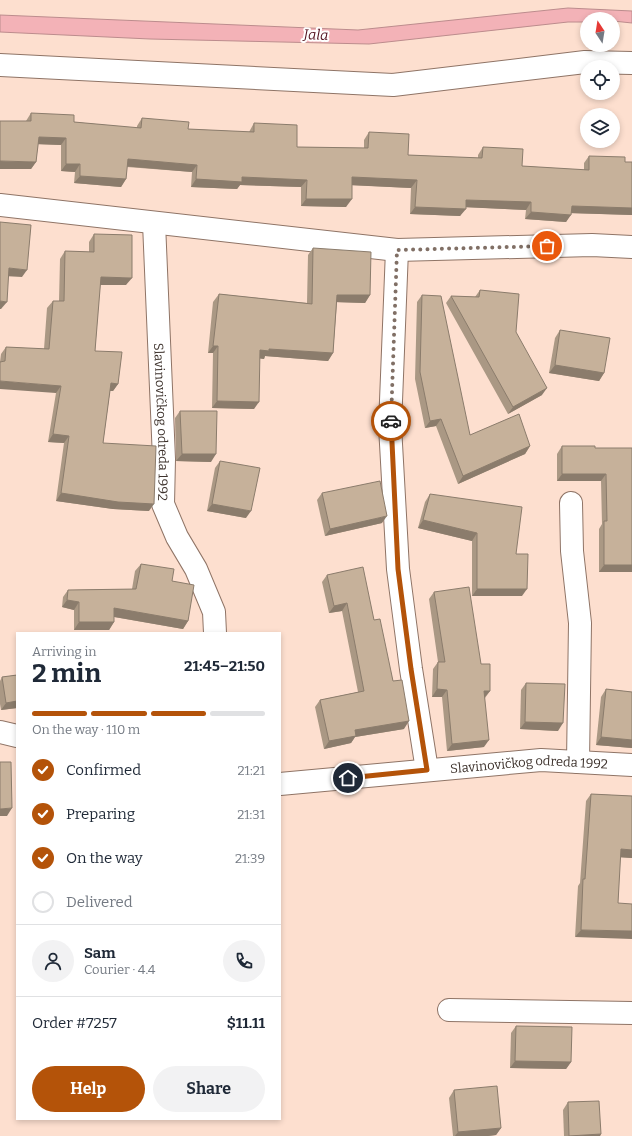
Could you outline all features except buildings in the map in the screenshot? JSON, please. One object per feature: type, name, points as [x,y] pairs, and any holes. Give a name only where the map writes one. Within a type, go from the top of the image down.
[{"type":"street","points":[[0,66],[393,85],[585,62],[632,63]]},
{"type":"street","points":[[0,205],[397,250],[592,245],[632,247]]},
{"type":"street","name":"Slavinovičkog odreda 1992","points":[[154,223],[164,458],[163,504],[176,537],[196,569],[214,612],[215,632]]},
{"type":"street","points":[[397,250],[390,426],[398,569],[411,669],[427,770]]},
{"type":"street","points":[[571,503],[572,552],[580,623],[578,762]]},
{"type":"street","points":[[0,732],[16,736]]},
{"type":"street","name":"Slavinovičkog odreda 1992","points":[[281,784],[541,760],[632,765]]},
{"type":"street","points":[[449,1010],[632,1013]]},
{"type":"water","name":"Jala","points":[[568,8],[632,11],[632,23],[620,22],[620,12],[580,12],[580,22],[568,22],[369,44],[150,39],[0,32],[0,15],[358,30]]},
{"type":"way so far","points":[[391,421],[397,250],[547,246]]},
{"type":"route","points":[[348,778],[427,770],[411,669],[398,569],[390,426],[391,421]]}]
